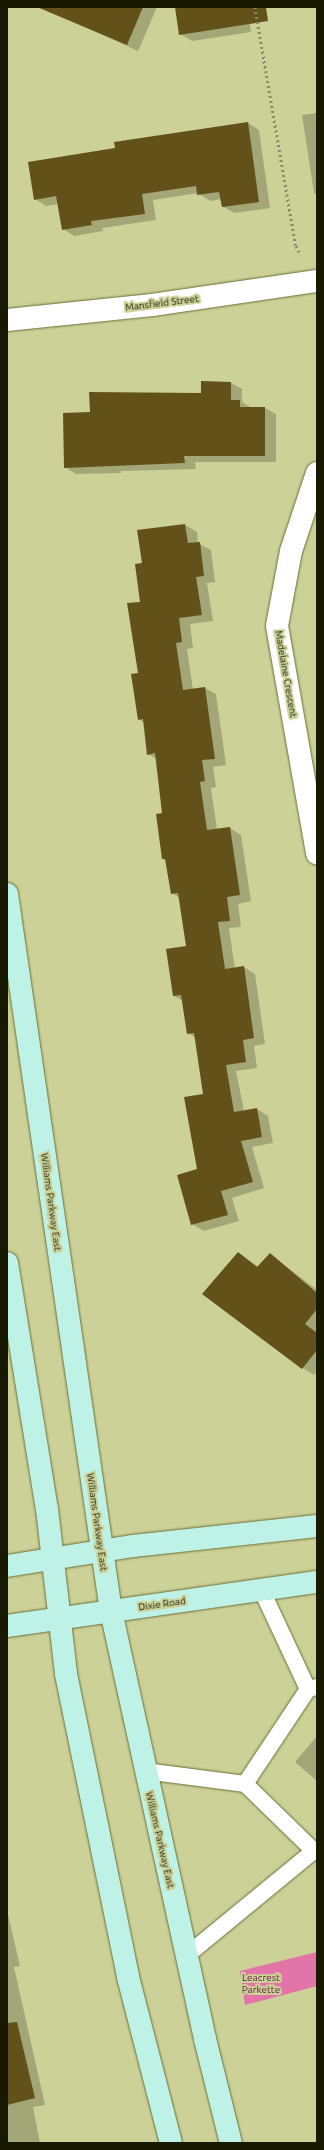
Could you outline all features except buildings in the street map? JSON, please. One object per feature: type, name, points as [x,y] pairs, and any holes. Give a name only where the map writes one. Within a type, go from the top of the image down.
[{"type":"main road","name":"Williams Parkway East","points":[[7,894],[111,1611],[186,1956],[231,2143]]},
{"type":"main road","points":[[7,1263],[53,1559],[59,1619],[77,1736],[127,1969],[170,2143]]},
{"type":"main road","points":[[7,1566],[102,1551],[317,1526]]},
{"type":"main road","name":"Dixie Road","points":[[7,1626],[317,1582]]},
{"type":"street","name":"Mansfield Street","points":[[7,320],[152,305],[317,282]]},
{"type":"street","name":"Madelaine Crescent","points":[[317,473],[291,550],[277,626],[311,781],[317,854]]},
{"type":"lane","points":[[245,1784],[312,1688],[262,1591]]},
{"type":"lane","points":[[145,1771],[245,1784],[314,1851],[186,1956]]},
{"type":"path","points":[[255,7],[296,246],[303,258]]},
{"type":"green space","name":"Leacrest Parkette","points":[[317,1952],[317,1986],[245,2005],[240,1971]]}]
